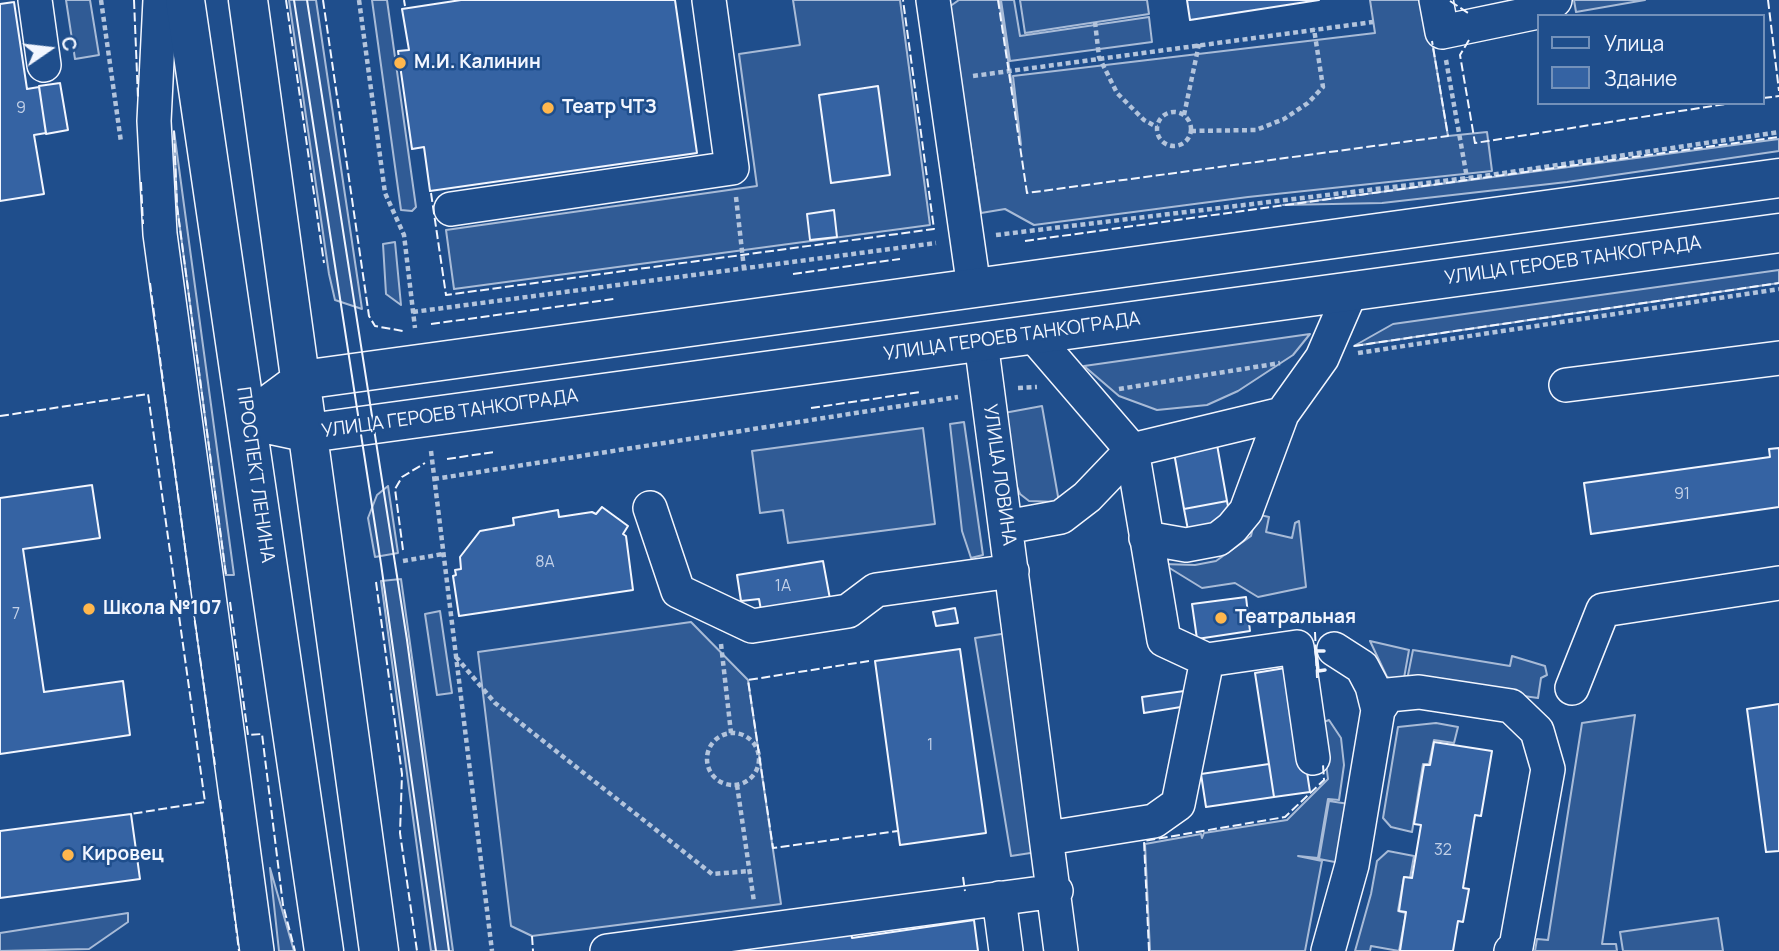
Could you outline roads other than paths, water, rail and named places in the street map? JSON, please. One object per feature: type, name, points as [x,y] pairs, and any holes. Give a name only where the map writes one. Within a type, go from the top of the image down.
[{"type":"main road","name":"ПРОСПЕКТ ЛЕНИНА","points":[[185,0],[324,951]]},
{"type":"main road","points":[[248,0],[379,951]]},
{"type":"main road","points":[[248,420],[302,380],[1779,178]]},
{"type":"main road","name":"УЛИЦА ГЕРОЕВ ТАНКОГРАДА","points":[[248,420],[309,433],[1779,233]]},
{"type":"main road","name":"УЛИЦА ЛОВИНА","points":[[974,288],[981,342]]},
{"type":"street","points":[[35,0],[44,65]]},
{"type":"street","points":[[160,0],[154,121],[160,234],[257,951]]},
{"type":"street","points":[[451,208],[733,168],[709,0]]},
{"type":"street","name":"УЛИЦА ЛОВИНА","points":[[933,0],[974,288]]},
{"type":"street","points":[[1439,16],[1543,11],[1555,0]]},
{"type":"street","points":[[1146,538],[1186,545],[1218,539],[1232,528],[1247,510],[1282,414],[1322,358],[1351,291]]},
{"type":"street","points":[[1032,335],[1132,450],[1164,640],[1207,660],[1297,647],[1313,758]]},
{"type":"street","name":"УЛИЦА ЛОВИНА","points":[[981,342],[1062,951]]},
{"type":"street","points":[[1566,385],[1779,358]]},
{"type":"street","points":[[1006,527],[1060,517],[1087,497],[1132,450],[1282,414]]},
{"type":"street","points":[[650,508],[678,591],[752,626],[848,611],[876,590],[1012,571]]},
{"type":"street","points":[[1572,688],[1603,610],[1779,583]]},
{"type":"street","points":[[1328,951],[1352,865],[1378,710],[1372,686],[1362,667],[1334,649]]},
{"type":"street","points":[[1048,838],[1154,821],[1178,804],[1207,660]]},
{"type":"street","points":[[1378,710],[1388,695],[1419,692],[1511,706],[1537,731],[1548,769],[1516,947],[1511,951]]},
{"type":"street","points":[[607,951],[1056,891]]},
{"type":"street","points":[[999,898],[1006,951]]},
{"type":"tram line","points":[[294,0],[381,564],[436,951]]},
{"type":"tram line","points":[[307,0],[407,640],[449,951]]},
{"type":"place","name":"М.И. Калинин","points":[[400,63]]},
{"type":"place","name":"Театр ЧТЗ","points":[[548,108]]},
{"type":"place","name":"Школа №107","points":[[89,609]]},
{"type":"place","name":"Театральная","points":[[1221,618]]},
{"type":"place","name":"Кировец","points":[[68,855]]}]
